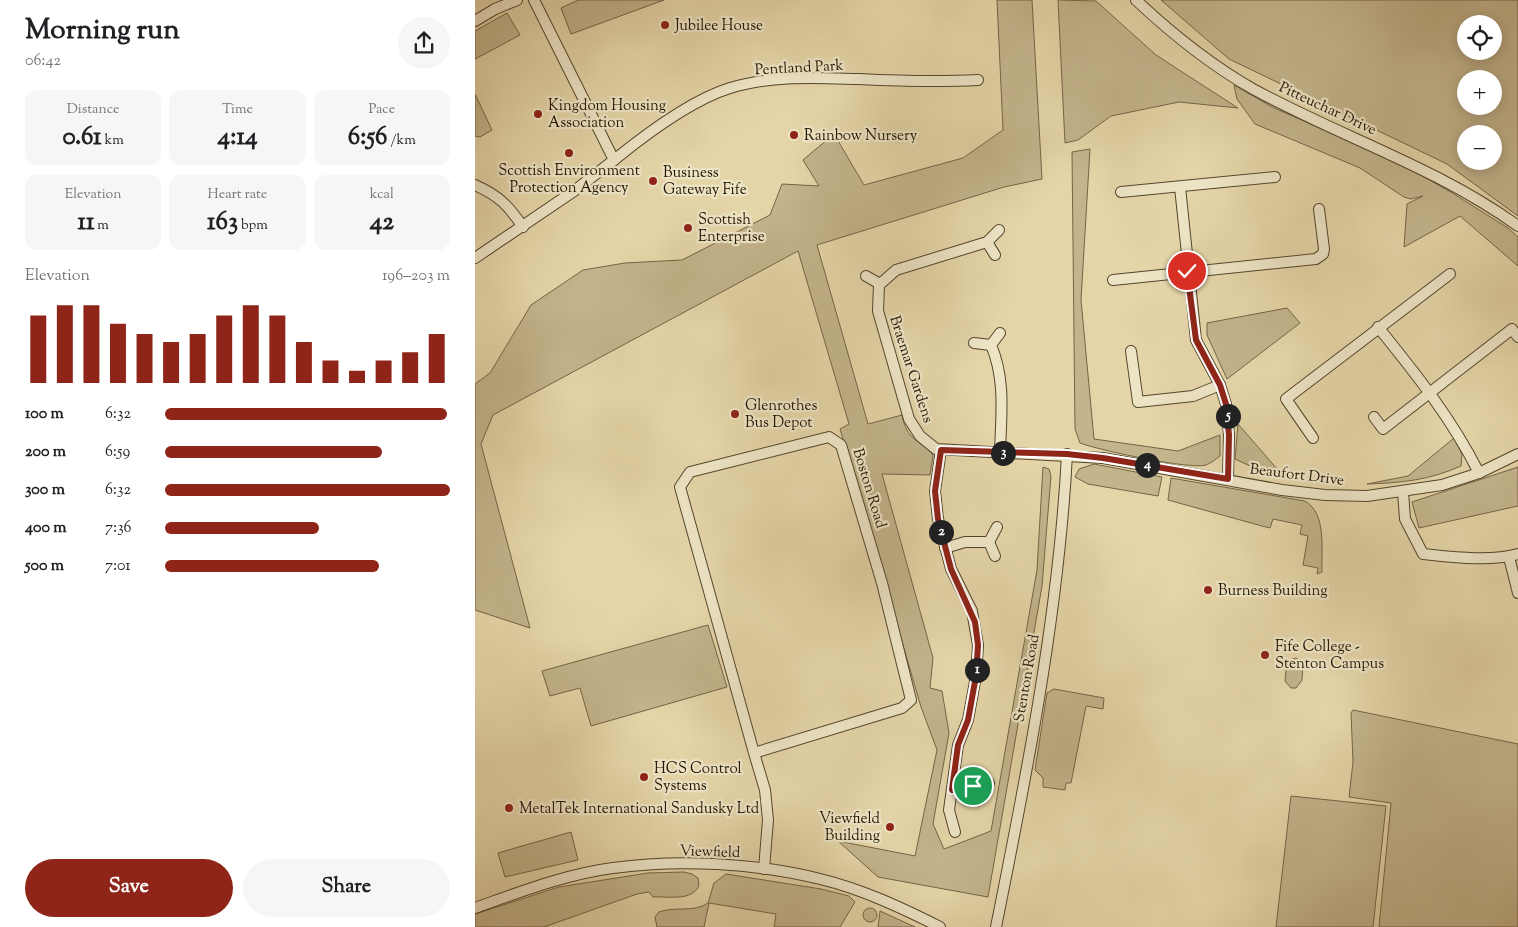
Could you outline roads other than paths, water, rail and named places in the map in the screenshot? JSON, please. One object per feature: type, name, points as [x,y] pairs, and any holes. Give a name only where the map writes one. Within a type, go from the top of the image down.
[{"type":"street","points":[[475,21],[495,9],[517,0]]},
{"type":"street","points":[[533,0],[614,160]]},
{"type":"street","name":"Pitteuchar Drive","points":[[1136,0],[1184,41],[1253,88],[1446,180],[1518,226]]},
{"type":"street","name":"Pentland Park","points":[[475,258],[574,191],[673,116],[730,88],[771,80],[818,78],[929,81],[978,80]]},
{"type":"street","points":[[1121,192],[1275,177]]},
{"type":"street","points":[[475,185],[494,194],[508,206],[523,227]]},
{"type":"street","points":[[1180,187],[1187,271],[1196,340],[1220,385],[1229,420],[1228,479]]},
{"type":"street","points":[[1113,280],[1320,257],[1323,249],[1319,209]]},
{"type":"street","points":[[866,276],[880,284],[896,270],[987,242],[999,230]]},
{"type":"street","points":[[987,242],[995,255]]},
{"type":"street","points":[[1313,438],[1286,399],[1450,274]]},
{"type":"street","name":"Braemar Gardens","points":[[880,284],[877,302],[878,311],[909,419],[913,428],[927,443],[941,450]]},
{"type":"street","points":[[1378,327],[1431,392],[1465,444],[1479,473]]},
{"type":"street","points":[[1374,417],[1383,429],[1512,329],[1518,337]]},
{"type":"street","points":[[991,345],[999,333]]},
{"type":"street","points":[[974,343],[991,345]]},
{"type":"street","points":[[991,345],[996,358],[1002,392],[1000,452]]},
{"type":"street","points":[[1131,350],[1138,402],[1193,396],[1220,385]]},
{"type":"street","name":"Boston Road","points":[[754,754],[902,708],[911,700],[882,583],[841,444],[829,437],[690,472],[680,487],[766,800],[768,820],[764,869]]},
{"type":"street","points":[[955,832],[949,810],[961,737],[968,720],[976,676],[977,632],[971,611],[955,580],[935,505],[937,471],[941,450],[1067,454]]},
{"type":"street","name":"Beaufort Drive","points":[[1067,454],[1103,458],[1228,479],[1281,490],[1325,495],[1367,496],[1442,485],[1479,473],[1518,454]]},
{"type":"street","name":"Stenton Road","points":[[997,927],[1055,596],[1064,512],[1067,454]]},
{"type":"street","points":[[1403,492],[1405,519],[1423,554],[1462,558],[1513,555],[1518,593]]},
{"type":"street","points":[[989,542],[997,527]]},
{"type":"street","points":[[945,548],[965,542],[989,542]]},
{"type":"street","points":[[989,542],[995,556]]},
{"type":"street","points":[[952,790],[989,783]]},
{"type":"street","name":"Viewfield","points":[[475,908],[543,884],[613,868],[698,863],[764,869],[821,879],[883,900],[940,927]]},
{"type":"street","name":"Stenton Road","points":[[1001,904],[1003,927]]},
{"type":"place","name":"Jubilee House","points":[[665,25]]},
{"type":"place","name":"Kingdom Housing Association","points":[[538,114]]},
{"type":"place","name":"Rainbow Nursery","points":[[794,135]]},
{"type":"place","name":"Scottish Environment Protection Agency","points":[[569,153]]},
{"type":"place","name":"Business Gateway Fife","points":[[653,181]]},
{"type":"place","name":"Scottish Enterprise","points":[[688,228]]},
{"type":"place","name":"Glenrothes Bus Depot","points":[[735,414]]},
{"type":"place","name":"Burness Building","points":[[1208,590]]},
{"type":"place","name":"Fife College - Stenton Campus","points":[[1265,655]]},
{"type":"place","name":"HCS Control Systems","points":[[644,777]]},
{"type":"place","name":"MetalTek International Sandusky Ltd","points":[[509,808]]},
{"type":"place","name":"Viewfield Building","points":[[890,827]]}]
